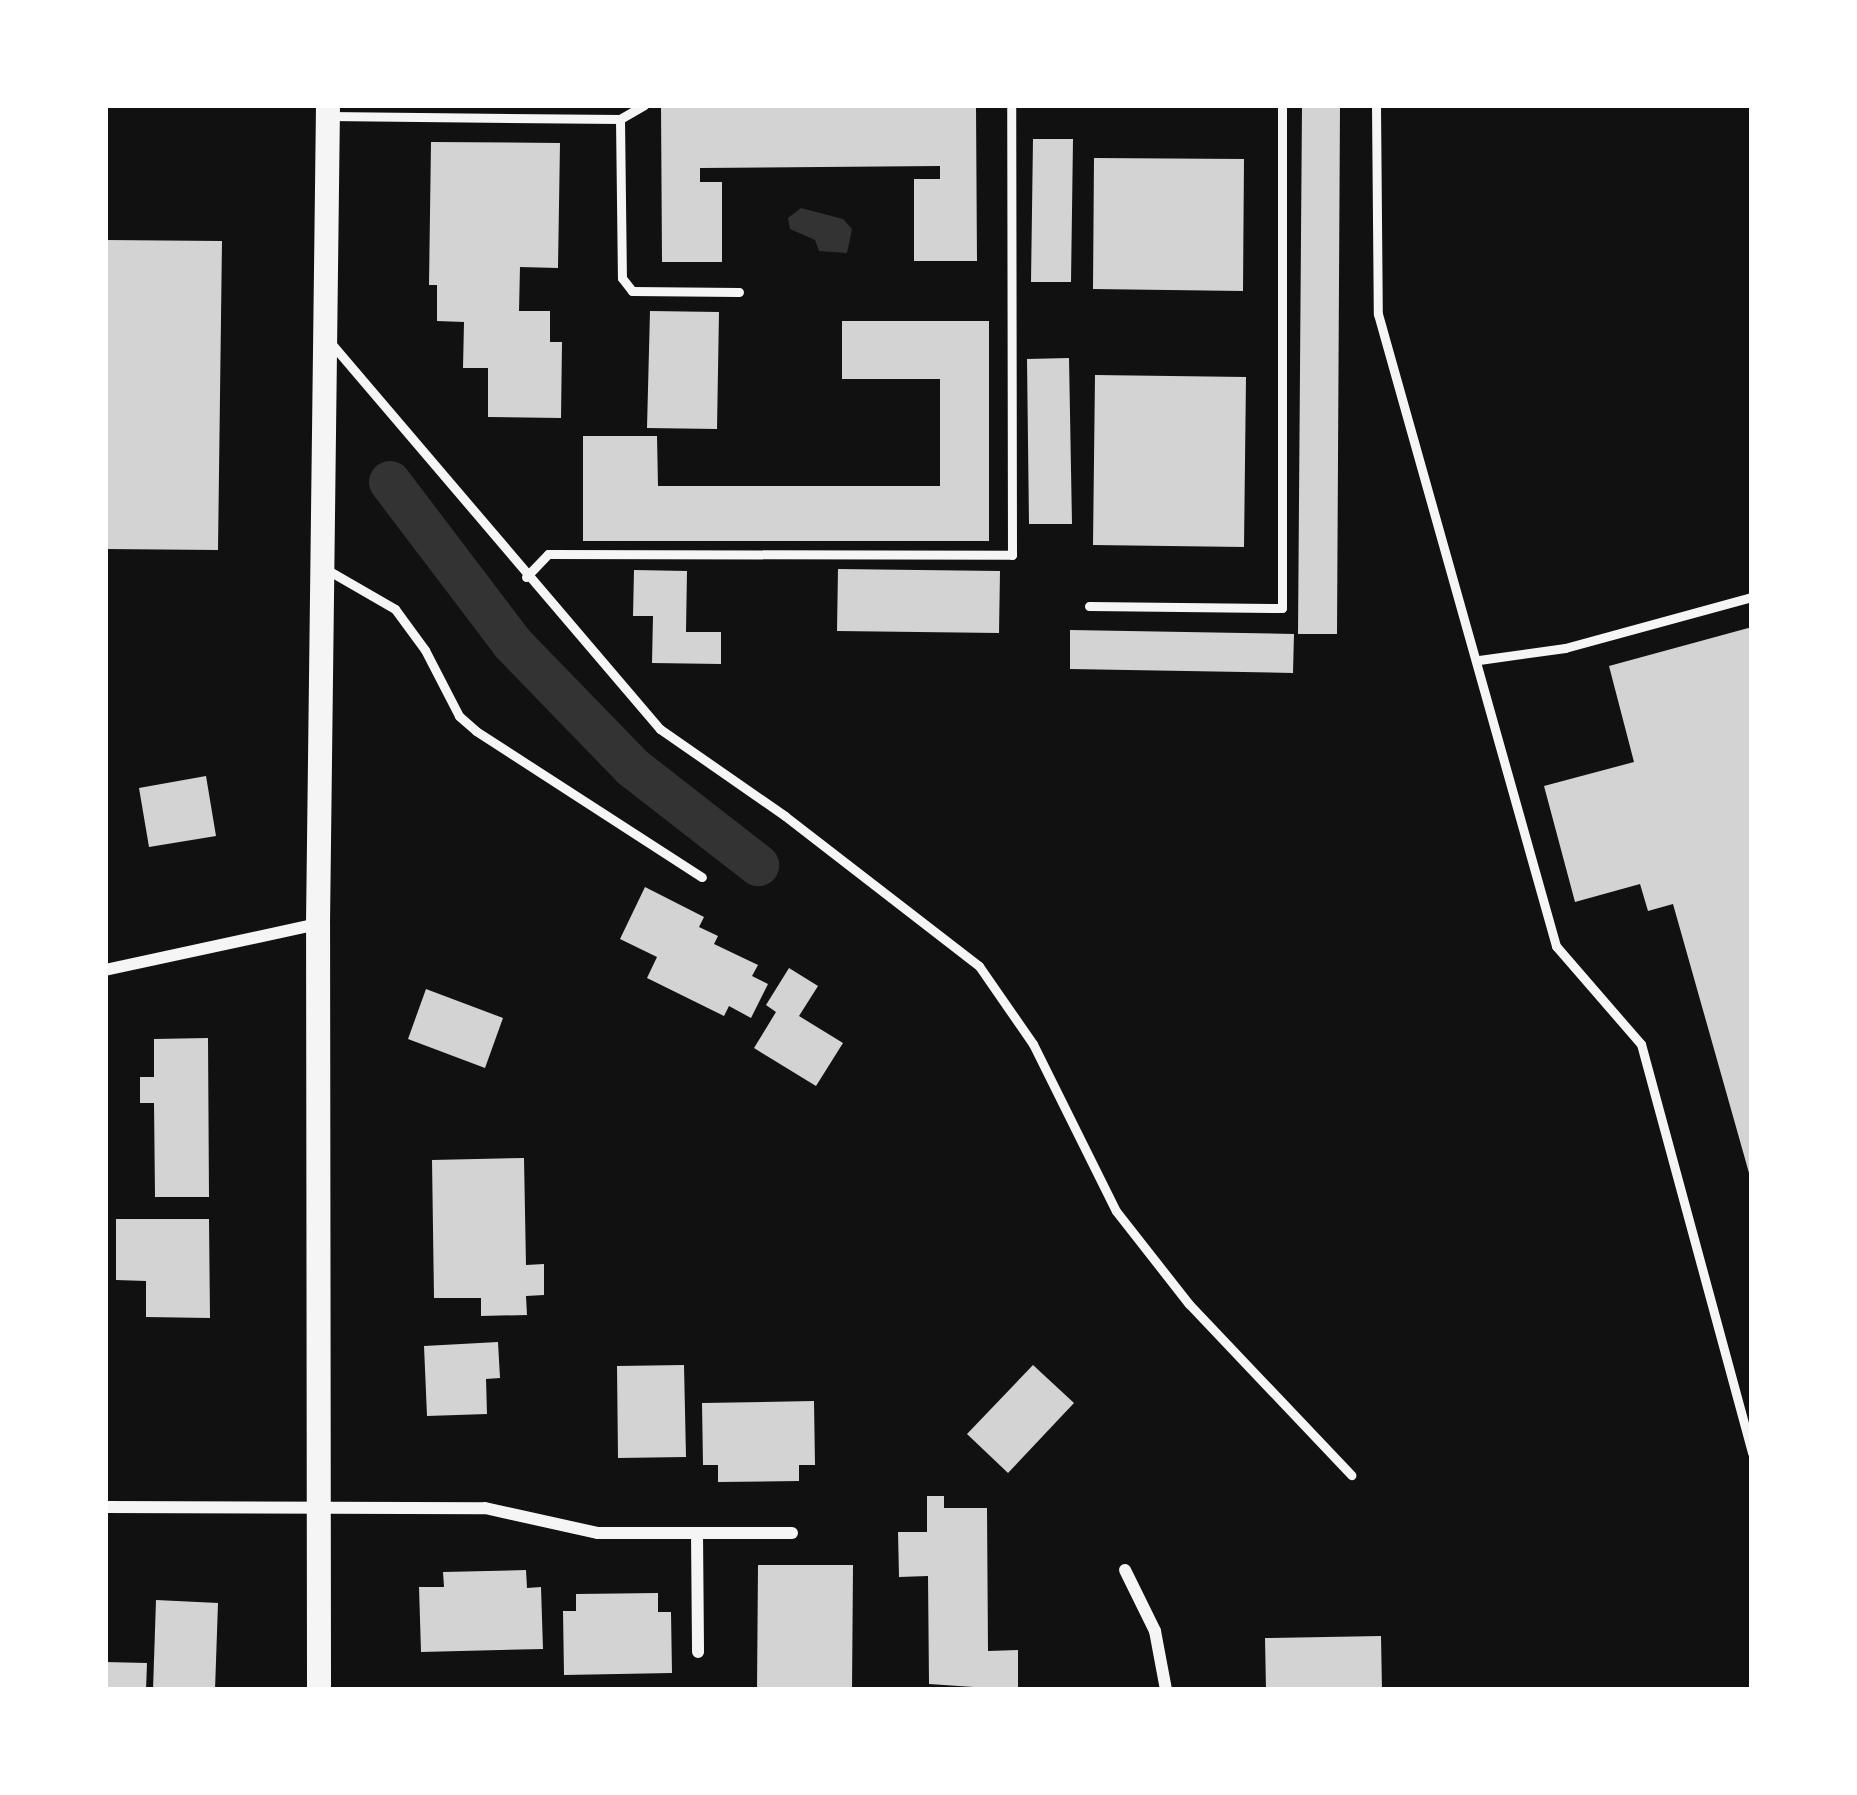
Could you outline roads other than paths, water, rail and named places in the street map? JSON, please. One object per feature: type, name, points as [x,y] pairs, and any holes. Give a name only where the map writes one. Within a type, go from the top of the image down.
[{"type":"main road","points":[[319,1690],[318,924],[328,111]]},
{"type":"street","points":[[105,970],[318,924]]},
{"type":"street","points":[[105,1508],[484,1508],[576,1530],[792,1533]]},
{"type":"street","points":[[697,1533],[698,1652]]},
{"type":"street","points":[[1125,1570],[1155,1630],[1166,1690]]},
{"type":"lane","points":[[328,111],[620,119],[644,105]]},
{"type":"lane","points":[[526,577],[548,554],[1012,555],[1011,105]]},
{"type":"lane","points":[[1089,606],[1282,608],[1282,105]]},
{"type":"lane","points":[[1376,105],[1378,314],[1556,946],[1641,1044],[1752,1453]]},
{"type":"lane","points":[[620,119],[622,278],[632,291],[739,292]]},
{"type":"lane","points":[[327,338],[660,729],[785,816],[979,967],[1033,1044],[1116,1211],[1189,1304],[1352,1475]]},
{"type":"lane","points":[[324,568],[395,609],[425,650],[459,716],[476,730],[703,877]]},
{"type":"lane","points":[[1479,660],[1565,648],[1752,597]]},
{"type":"waterway","points":[[390,482],[512,643],[632,767],[758,865]]}]
